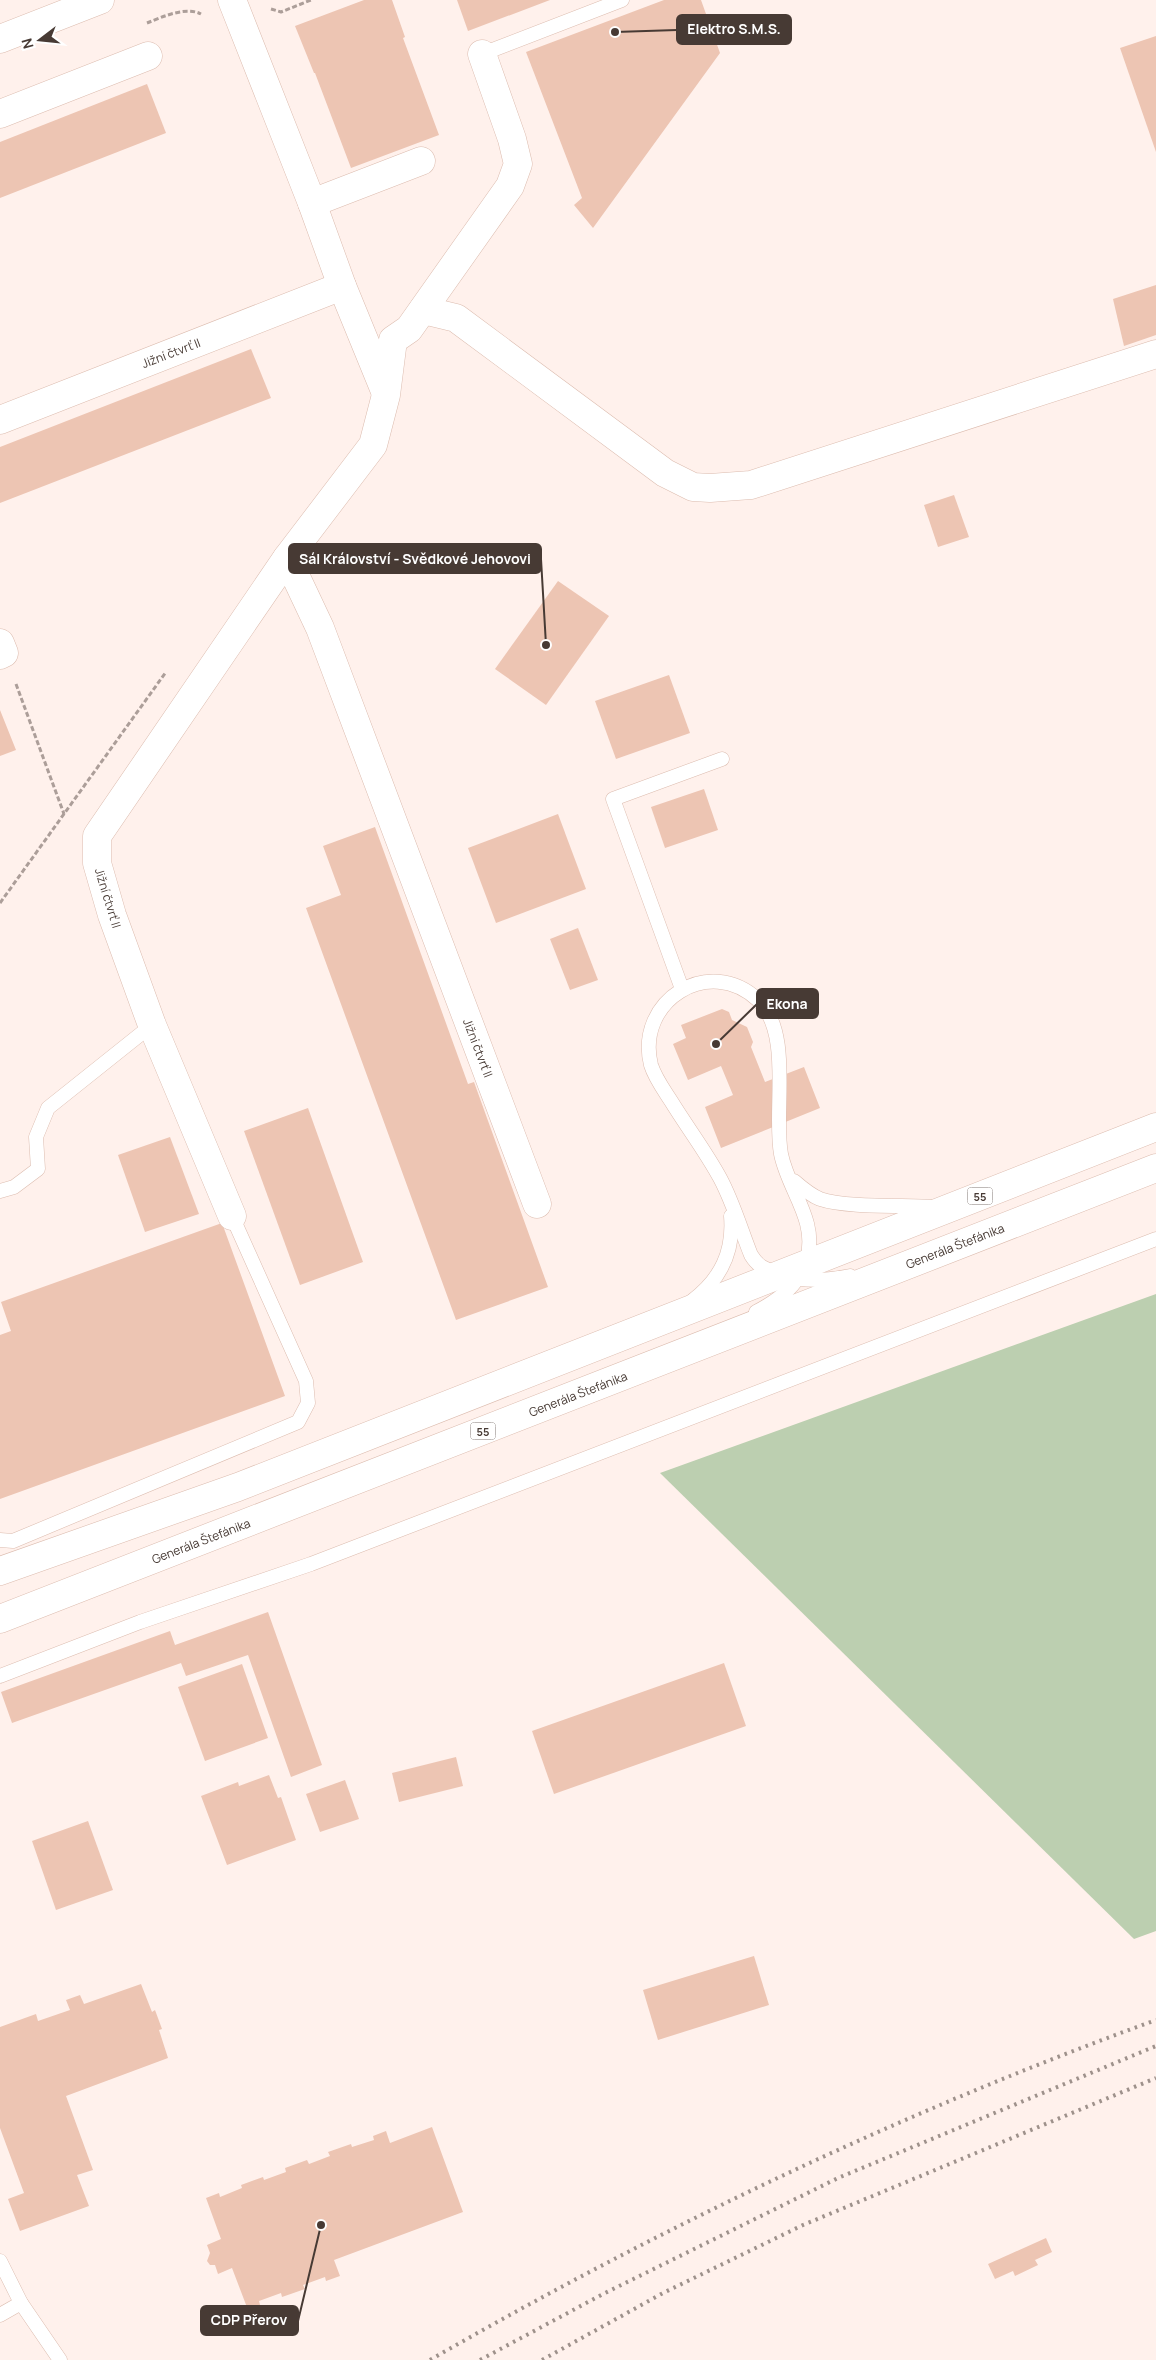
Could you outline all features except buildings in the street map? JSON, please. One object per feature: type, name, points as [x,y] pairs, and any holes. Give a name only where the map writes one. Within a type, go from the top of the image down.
[{"type":"street","points":[[0,38],[100,0]]},
{"type":"street","points":[[232,0],[386,395]]},
{"type":"street","name":"Jižní čtvrť II","points":[[232,1216],[152,1025],[112,915],[97,863],[97,836],[287,558],[373,445],[386,395],[393,340],[409,329],[510,186],[518,164],[512,139],[482,54]]},
{"type":"street","points":[[0,114],[148,56]]},
{"type":"street","points":[[312,203],[421,161]]},
{"type":"street","name":"Jižní čtvrť II","points":[[0,420],[342,286]]},
{"type":"street","points":[[423,310],[456,318],[665,473],[693,487],[710,488],[751,485],[1156,354]]},
{"type":"street","name":"Jižní čtvrť II","points":[[287,558],[320,628],[537,1204]]},
{"type":"street","name":"55","points":[[0,1571],[238,1487],[672,1317],[794,1273],[952,1207],[1156,1127]]},
{"type":"street","name":"Generála Štefánika","points":[[0,1619],[1156,1168]]},
{"type":"lane","points":[[482,54],[622,0]]},
{"type":"lane","points":[[682,989],[613,799],[722,759]]},
{"type":"lane","points":[[686,1352],[771,1304],[786,1293],[794,1273],[807,1259],[809,1237],[803,1207],[781,1154],[777,1041],[772,1019],[758,1000],[741,988],[723,982],[708,982],[682,989],[666,1002],[654,1019],[649,1037],[649,1056],[657,1079],[720,1179],[756,1264],[764,1269],[794,1273],[824,1281],[857,1275],[966,1242]]},
{"type":"lane","points":[[0,1191],[14,1187],[38,1169],[36,1137],[48,1108],[152,1025]]},
{"type":"lane","points":[[791,1179],[805,1191],[821,1199],[841,1203],[952,1207]]},
{"type":"lane","points":[[672,1317],[698,1297],[721,1270],[732,1244],[730,1203]]},
{"type":"lane","points":[[0,1540],[14,1541],[298,1422],[308,1403],[306,1381],[232,1216]]},
{"type":"lane","points":[[0,1676],[140,1622],[311,1564],[1156,1239]]},
{"type":"lane","points":[[0,2260],[21,2303],[60,2360]]},
{"type":"lane","points":[[0,2315],[21,2303]]},
{"type":"path","points":[[269,8],[281,12],[311,0]]},
{"type":"path","points":[[1,650],[64,814]]},
{"type":"path","points":[[0,903],[168,669]]},
{"type":"green space","points":[[1156,1294],[1156,1931],[1134,1939],[660,1473]]},
{"type":"railway","points":[[430,2360],[606,2264],[786,2174],[877,2132],[969,2093],[1062,2055],[1156,2020]]},
{"type":"railway","points":[[480,2360],[603,2294],[838,2178],[1156,2046]]},
{"type":"railway","points":[[542,2360],[663,2293],[803,2225],[1156,2078]]},
{"type":"place","name":"Elektro S.M.S.","points":[[615,32]]},
{"type":"place","name":"Sál Království - Svědkové Jehovovi","points":[[546,645]]},
{"type":"place","name":"Ekona","points":[[716,1044]]},
{"type":"place","name":"CDP Přerov","points":[[321,2225]]}]
